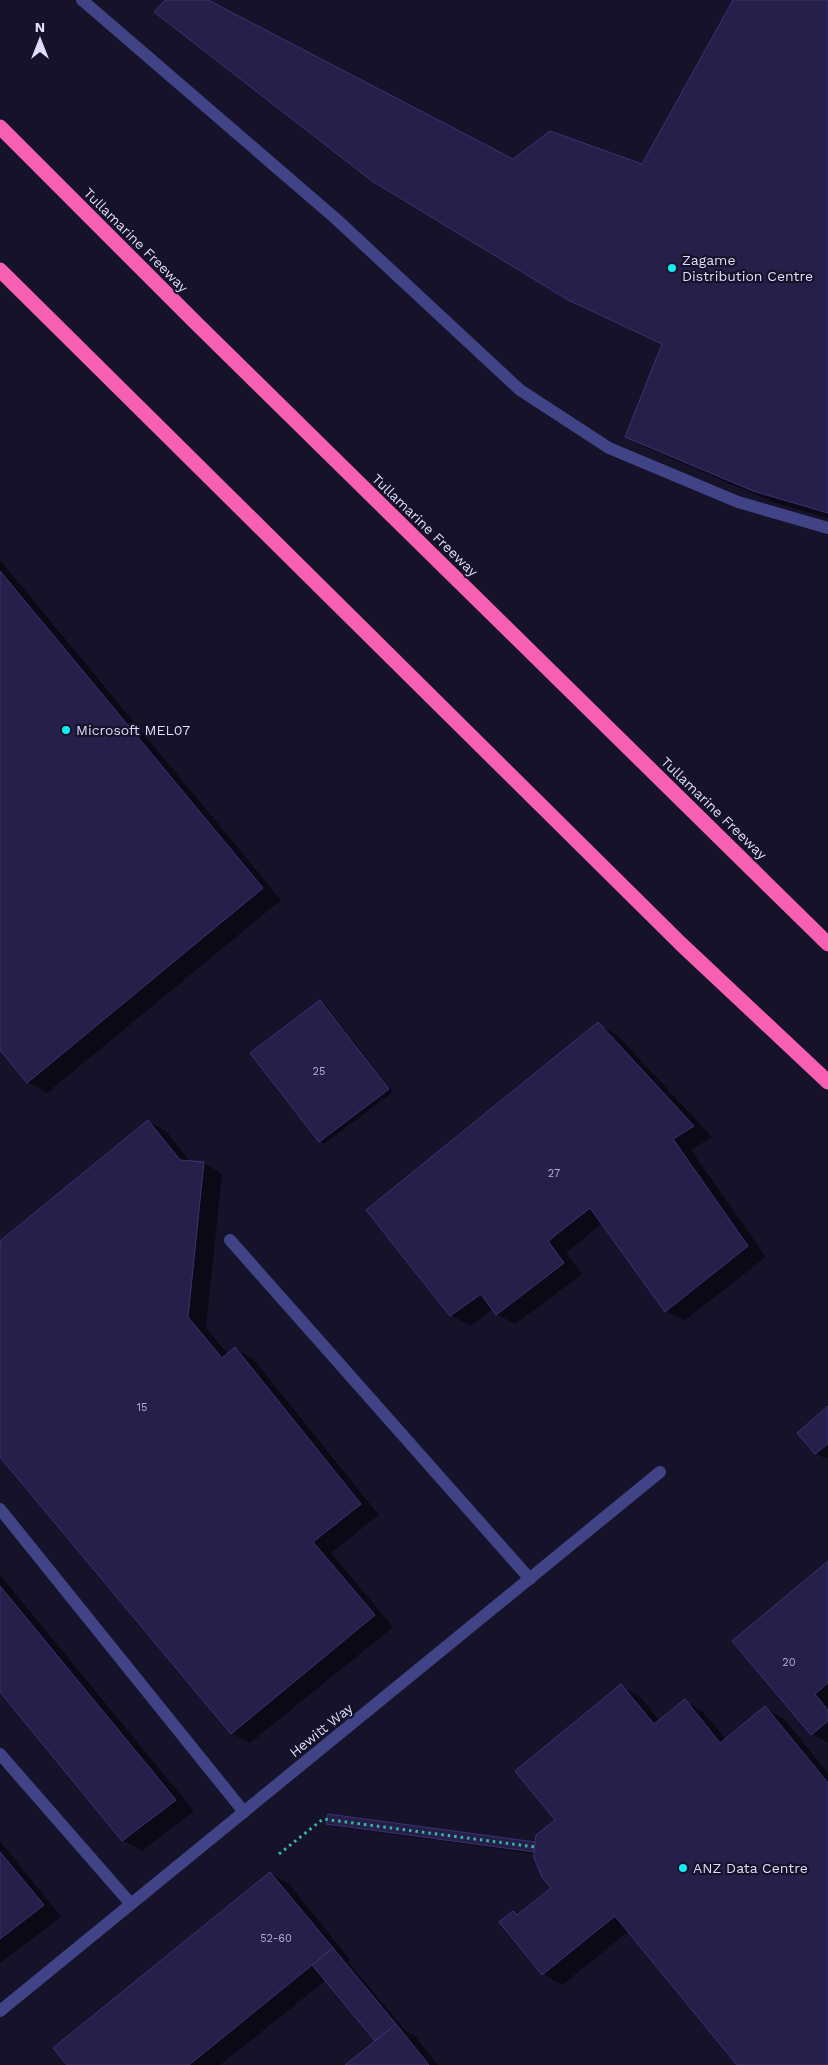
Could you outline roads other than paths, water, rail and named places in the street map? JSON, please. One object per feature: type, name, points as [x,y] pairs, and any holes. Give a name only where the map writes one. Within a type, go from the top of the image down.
[{"type":"highway","name":"Tullamarine Freeway","points":[[0,127],[210,337],[828,944]]},
{"type":"highway","points":[[0,270],[681,944],[828,1082]]},
{"type":"street","points":[[82,0],[335,218],[520,390],[609,448],[738,502],[828,528]]},
{"type":"street","points":[[230,1240],[530,1579]]},
{"type":"street","name":"Hewitt Way","points":[[0,2011],[660,1472]]},
{"type":"street","points":[[0,1509],[244,1812]]},
{"type":"street","points":[[0,1754],[131,1904]]},
{"type":"place","name":"Zagame Distribution Centre","points":[[672,268]]},
{"type":"place","name":"Microsoft MEL07","points":[[66,730]]},
{"type":"place","name":"ANZ Data Centre","points":[[683,1868]]}]
